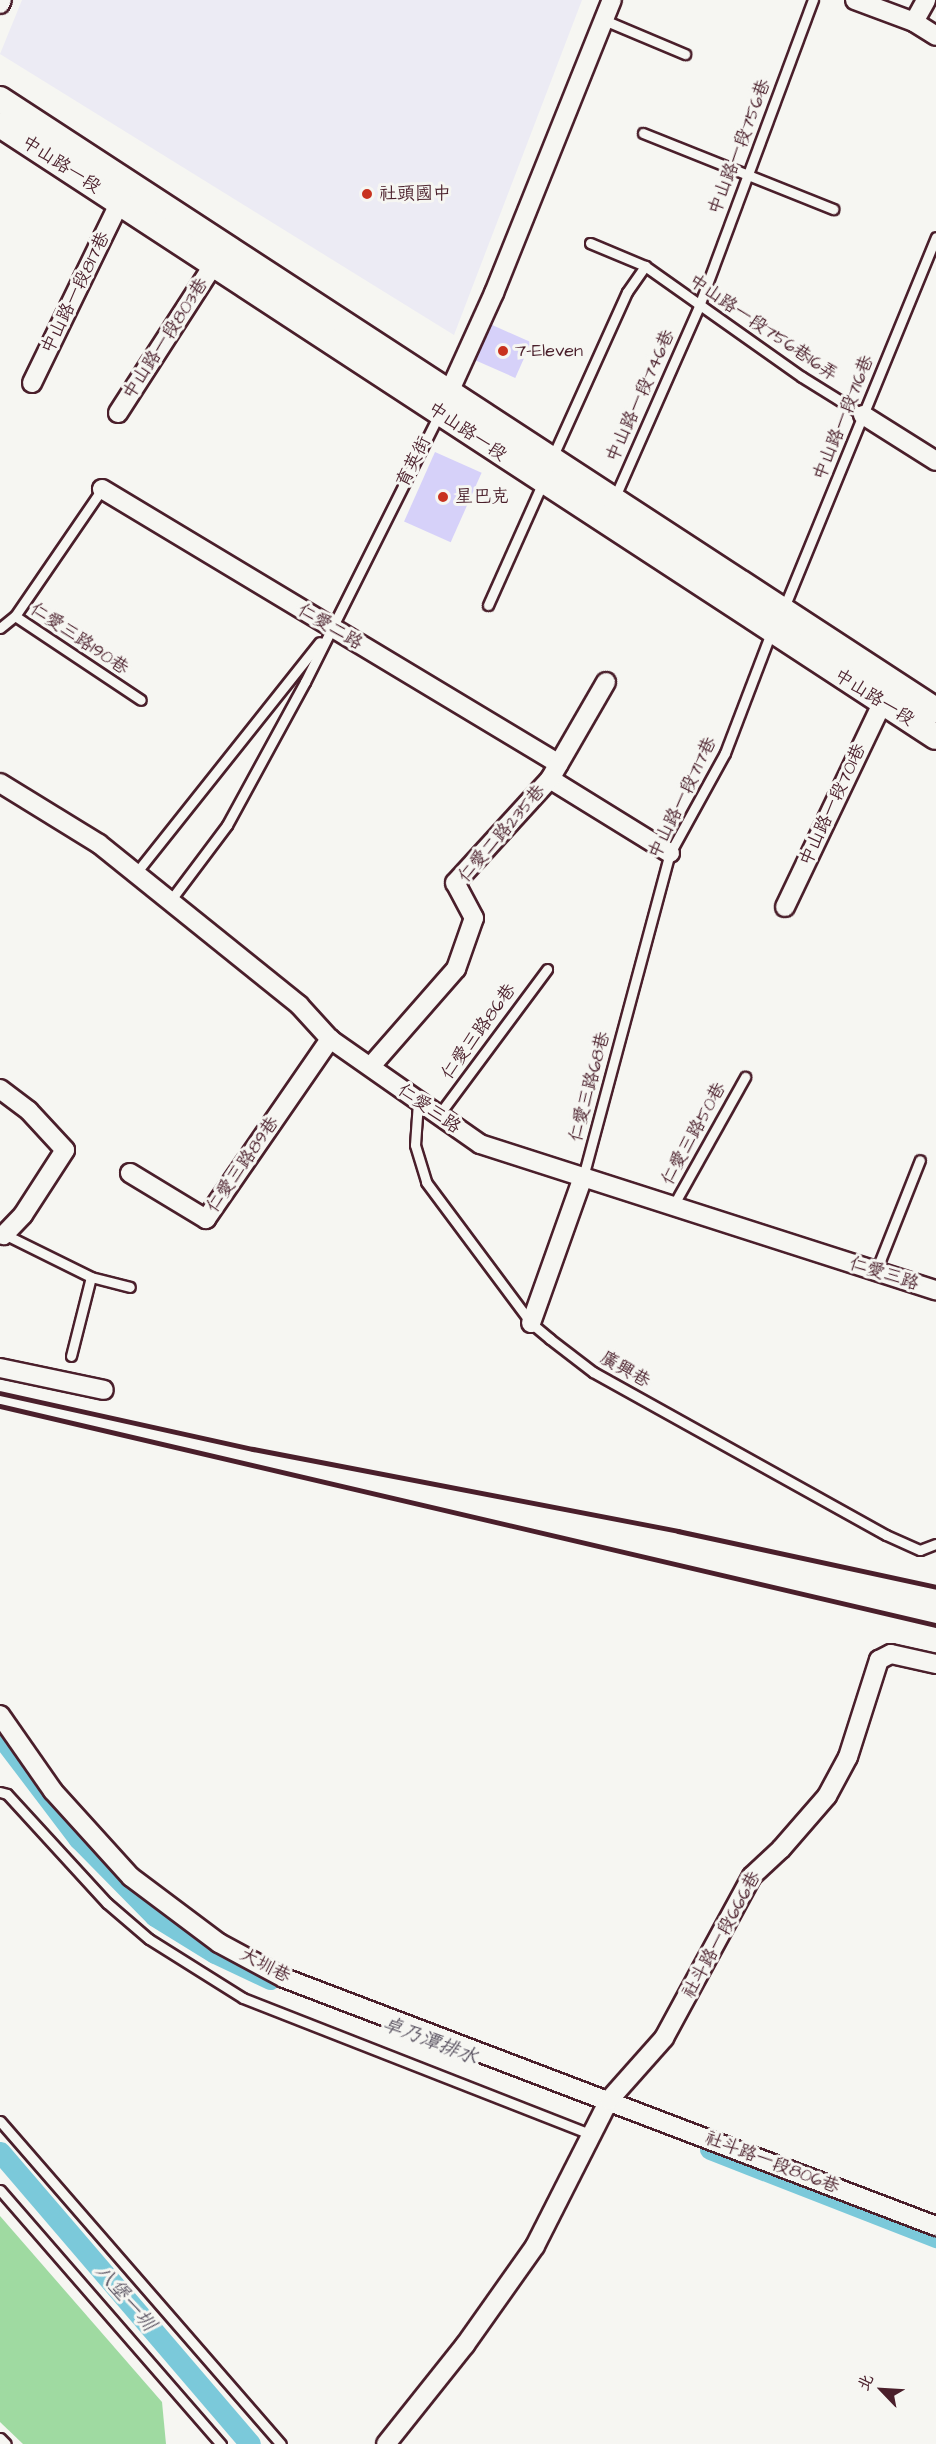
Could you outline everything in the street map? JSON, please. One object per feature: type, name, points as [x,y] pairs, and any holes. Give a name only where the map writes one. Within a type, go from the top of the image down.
[{"type":"main road","name":"中山路一段","points":[[0,99],[547,471],[771,632],[936,737]]},
{"type":"main road","name":"中山路一段","points":[[0,125],[214,264],[444,403]]},
{"type":"main road","name":"中山路一段","points":[[547,471],[614,500],[936,710]]},
{"type":"street","points":[[0,4],[2,0]]},
{"type":"street","name":"育英街","points":[[444,403],[494,293],[612,0]]},
{"type":"street","points":[[855,0],[914,22],[936,36]]},
{"type":"street","points":[[914,22],[926,0]]},
{"type":"street","name":"中山路一段817巷","points":[[32,383],[120,202]]},
{"type":"street","name":"中山路一段803巷","points":[[118,413],[214,264]]},
{"type":"street","points":[[863,415],[936,461]]},
{"type":"street","name":"仁愛二路","points":[[102,489],[330,628],[555,772],[670,853]]},
{"type":"street","points":[[555,772],[606,682]]},
{"type":"street","name":"中山路一段701巷","points":[[785,907],[882,704]]},
{"type":"street","name":"仁愛二路235巷","points":[[371,1066],[456,969],[474,918],[455,883],[555,772]]},
{"type":"street","name":"仁愛三路","points":[[0,783],[99,844],[299,1005],[330,1039],[480,1144],[936,1290]]},
{"type":"street","name":"仁愛三路89巷","points":[[130,1173],[206,1218],[330,1039]]},
{"type":"street","points":[[0,1089],[29,1111],[65,1150],[23,1215],[1,1238]]},
{"type":"street","points":[[531,1323],[583,1177]]},
{"type":"street","points":[[0,1368],[104,1390]]},
{"type":"street","name":"社斗路一段666巷","points":[[596,2129],[609,2101],[664,2038],[752,1876],[781,1849],[826,1796],[848,1757],[879,1660],[891,1654],[936,1664]]},
{"type":"street","name":"大圳巷","points":[[0,1715],[53,1791],[131,1877],[219,1942],[284,1978],[609,2101]]},
{"type":"street","name":"社斗路一段806巷","points":[[609,2101],[936,2226]]},
{"type":"street","points":[[386,2444],[465,2345],[535,2246],[596,2129]]},
{"type":"lane","name":"中山路一段756巷","points":[[699,306],[746,174],[813,0]]},
{"type":"lane","points":[[604,20],[685,54]]},
{"type":"lane","points":[[643,133],[833,209]]},
{"type":"lane","name":"中山路一段716巷","points":[[783,610],[936,237]]},
{"type":"lane","name":"中山路一段756巷16弄","points":[[590,243],[645,266],[699,306],[863,415]]},
{"type":"lane","points":[[488,605],[627,292],[645,266]]},
{"type":"lane","name":"中山路一段746巷","points":[[614,500],[699,306]]},
{"type":"lane","name":"育英街","points":[[170,901],[227,825],[444,403]]},
{"type":"lane","points":[[15,616],[102,489]]},
{"type":"lane","name":"中山路一段717巷","points":[[628,1006],[670,853],[725,753],[771,632],[783,610]]},
{"type":"lane","name":"仁愛三路190巷","points":[[0,628],[15,616],[141,700]]},
{"type":"lane","points":[[136,873],[330,628]]},
{"type":"lane","name":"仁愛三路86巷","points":[[438,1116],[547,969]]},
{"type":"lane","name":"仁愛三路68巷","points":[[583,1177],[628,1006]]},
{"type":"lane","name":"仁愛三路50巷","points":[[673,1206],[745,1077]]},
{"type":"lane","name":"廣興巷","points":[[418,1102],[415,1145],[426,1182],[531,1323],[593,1372],[875,1530],[920,1550],[936,1544]]},
{"type":"lane","points":[[876,1271],[920,1160]]},
{"type":"lane","points":[[1,1238],[91,1277],[130,1287]]},
{"type":"lane","points":[[71,1356],[91,1277]]},
{"type":"lane","name":"大圳巷","points":[[0,1792],[7,1794],[107,1903],[149,1939],[243,1998],[596,2129]]},
{"type":"lane","points":[[0,2121],[281,2444]]},
{"type":"lane","points":[[0,2190],[221,2444]]},
{"type":"lane","points":[[0,2438],[6,2444]]},
{"type":"shaded area","name":"社頭國中","points":[[22,0],[582,0],[454,335],[0,54]]},
{"type":"green space","points":[[0,2216],[162,2402],[166,2444],[23,2444],[0,2422]]},
{"type":"building","name":"7-Eleven","points":[[490,324],[531,342],[515,378],[474,360]]},
{"type":"building","name":"星巴克","points":[[435,452],[482,473],[451,542],[404,521]]},
{"type":"waterway","name":"卓乃潭排水","points":[[0,1735],[79,1839],[155,1916],[215,1953],[270,1979]]},
{"type":"waterway","name":"卓乃潭排水","points":[[710,2149],[936,2237]]},
{"type":"waterway","name":"八堡一圳","points":[[0,2152],[250,2444]]},
{"type":"railway","points":[[0,1393],[253,1449],[678,1531],[936,1587]]},
{"type":"railway","points":[[0,1406],[936,1625]]},
{"type":"place","name":"社頭國中","points":[[367,194]]},
{"type":"place","name":"7-Eleven","points":[[503,351]]},
{"type":"place","name":"星巴克","points":[[443,497]]}]
